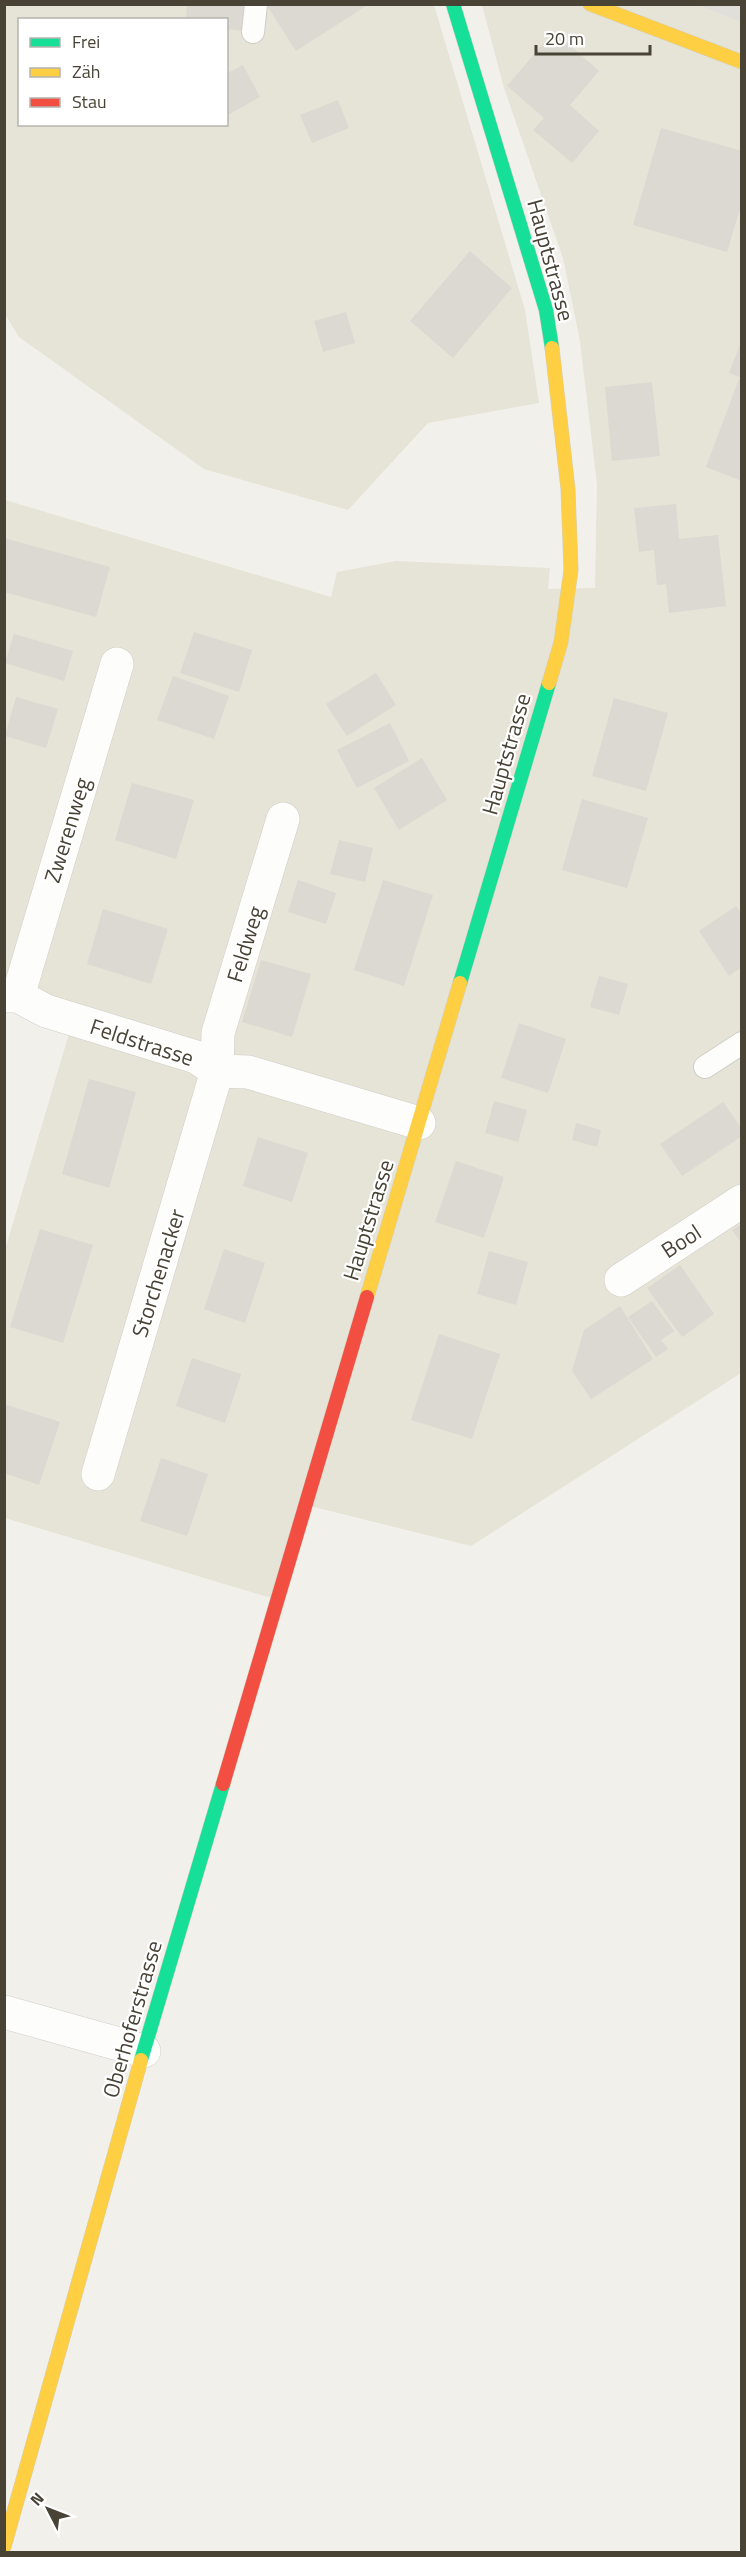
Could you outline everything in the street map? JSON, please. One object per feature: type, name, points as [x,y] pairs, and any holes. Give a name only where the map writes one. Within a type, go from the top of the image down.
[{"type":"street","name":"Hauptstrasse","points":[[306,1505],[561,642],[570,570],[568,489],[559,398],[546,310],[453,4]]},
{"type":"street","points":[[590,4],[741,62]]},
{"type":"street","name":"Zwerenweg","points":[[11,996],[117,664]]},
{"type":"street","name":"Feldweg","points":[[217,1071],[218,1033],[283,819]]},
{"type":"street","name":"Feldstrasse","points":[[11,996],[46,1011],[196,1057],[217,1071],[248,1072],[419,1123]]},
{"type":"street","name":"Storchenacker","points":[[98,1474],[217,1071]]},
{"type":"street","name":"Bool","points":[[621,1280],[741,1201]]},
{"type":"street","name":"Oberhoferstrasse","points":[[4,2547],[144,2051],[306,1505]]},
{"type":"street","points":[[4,2012],[144,2051]]},
{"type":"lane","points":[[253,32],[256,4]]},
{"type":"lane","points":[[705,1066],[741,1043]]},
{"type":"shaded area","points":[[5,5],[434,5],[525,310],[539,403],[428,423],[348,510],[204,469],[19,337],[5,314]]},
{"type":"shaded area","points":[[482,5],[741,5],[741,1373],[471,1546],[306,1505],[278,1600],[5,1518],[5,1250],[73,1020],[5,996],[5,500],[331,597],[337,572],[396,561],[550,568],[548,589],[595,588],[597,484],[580,341],[563,258],[504,88]]},
{"type":"shaded area","points":[[698,5],[741,5],[741,22]]},
{"type":"building","points":[[187,4],[245,4],[243,31],[228,29],[228,18],[186,18]]},
{"type":"building","points":[[266,4],[369,4],[296,51]]},
{"type":"building","points":[[554,31],[599,71],[570,105],[599,131],[572,163],[533,130],[544,118],[507,86]]},
{"type":"building","points":[[243,65],[260,97],[228,115],[228,73]]},
{"type":"building","points":[[338,100],[349,128],[312,143],[300,115]]},
{"type":"building","points":[[661,128],[742,151],[742,202],[727,252],[633,225]]},
{"type":"building","points":[[470,251],[512,288],[453,358],[410,321]]},
{"type":"building","points":[[346,312],[355,343],[323,352],[314,321]]},
{"type":"building","points":[[740,345],[742,346],[742,378],[729,373]]},
{"type":"building","points":[[739,379],[742,380],[742,481],[706,467]]},
{"type":"building","points":[[652,382],[660,456],[612,461],[605,387]]},
{"type":"building","points":[[676,504],[679,539],[718,535],[726,606],[669,613],[666,584],[657,585],[654,550],[639,552],[634,508]]},
{"type":"building","points":[[4,538],[110,567],[96,617],[4,592]]},
{"type":"building","points":[[194,632],[252,650],[239,692],[180,673]]},
{"type":"building","points":[[14,634],[73,651],[64,681],[5,663]]},
{"type":"building","points":[[376,673],[396,705],[347,736],[326,704]]},
{"type":"building","points":[[173,676],[229,696],[214,739],[157,720]]},
{"type":"building","points":[[16,697],[58,709],[46,748],[5,736]]},
{"type":"building","points":[[614,698],[668,713],[646,791],[592,776]]},
{"type":"building","points":[[390,723],[409,761],[357,788],[337,750]]},
{"type":"building","points":[[422,758],[447,800],[399,830],[374,788]]},
{"type":"building","points":[[132,783],[194,800],[176,859],[115,840]]},
{"type":"building","points":[[582,799],[648,818],[627,888],[562,870]]},
{"type":"building","points":[[339,840],[373,848],[365,882],[330,874]]},
{"type":"building","points":[[298,880],[336,893],[326,924],[288,912]]},
{"type":"building","points":[[383,880],[433,895],[404,986],[354,970]]},
{"type":"building","points":[[736,906],[742,914],[742,967],[729,976],[699,931]]},
{"type":"building","points":[[103,909],[168,929],[151,984],[87,964]]},
{"type":"building","points":[[261,960],[311,974],[292,1037],[242,1022]]},
{"type":"building","points":[[599,976],[628,984],[619,1015],[590,1007]]},
{"type":"building","points":[[519,1023],[566,1039],[548,1093],[501,1078]]},
{"type":"building","points":[[89,1079],[136,1092],[109,1188],[62,1174]]},
{"type":"building","points":[[494,1101],[527,1110],[518,1142],[485,1133]]},
{"type":"building","points":[[723,1102],[742,1129],[742,1136],[682,1176],[660,1144]]},
{"type":"building","points":[[576,1123],[601,1130],[597,1147],[572,1140]]},
{"type":"building","points":[[258,1137],[308,1153],[292,1202],[243,1186]]},
{"type":"building","points":[[456,1161],[504,1177],[484,1238],[435,1222]]},
{"type":"building","points":[[742,1224],[742,1244],[732,1230]]},
{"type":"building","points":[[40,1229],[93,1245],[63,1343],[10,1327]]},
{"type":"building","points":[[224,1249],[265,1263],[245,1323],[204,1309]]},
{"type":"building","points":[[489,1251],[528,1262],[516,1305],[477,1294]]},
{"type":"building","points":[[680,1265],[714,1314],[682,1337],[647,1288]]},
{"type":"building","points":[[652,1301],[674,1331],[661,1340],[668,1349],[656,1357],[628,1317]]},
{"type":"building","points":[[620,1306],[653,1359],[591,1399],[572,1371],[584,1330]]},
{"type":"building","points":[[439,1334],[500,1354],[472,1439],[411,1420]]},
{"type":"building","points":[[192,1358],[241,1374],[225,1423],[176,1406]]},
{"type":"building","points":[[4,1404],[60,1422],[39,1485],[4,1473]]},
{"type":"building","points":[[161,1458],[208,1474],[187,1536],[140,1521]]},
{"type":"traffic: fast","points":[[453,4],[546,310],[552,348]]},
{"type":"traffic: fast","points":[[460,983],[549,683]]},
{"type":"traffic: fast","points":[[141,2060],[223,1784]]},
{"type":"traffic: slow","points":[[590,4],[742,62]]},
{"type":"traffic: slow","points":[[549,683],[561,642],[571,570],[568,489],[552,348]]},
{"type":"traffic: slow","points":[[367,1297],[460,983]]},
{"type":"traffic: slow","points":[[4,2547],[141,2060]]},
{"type":"traffic: jam","points":[[223,1784],[367,1297]]}]
